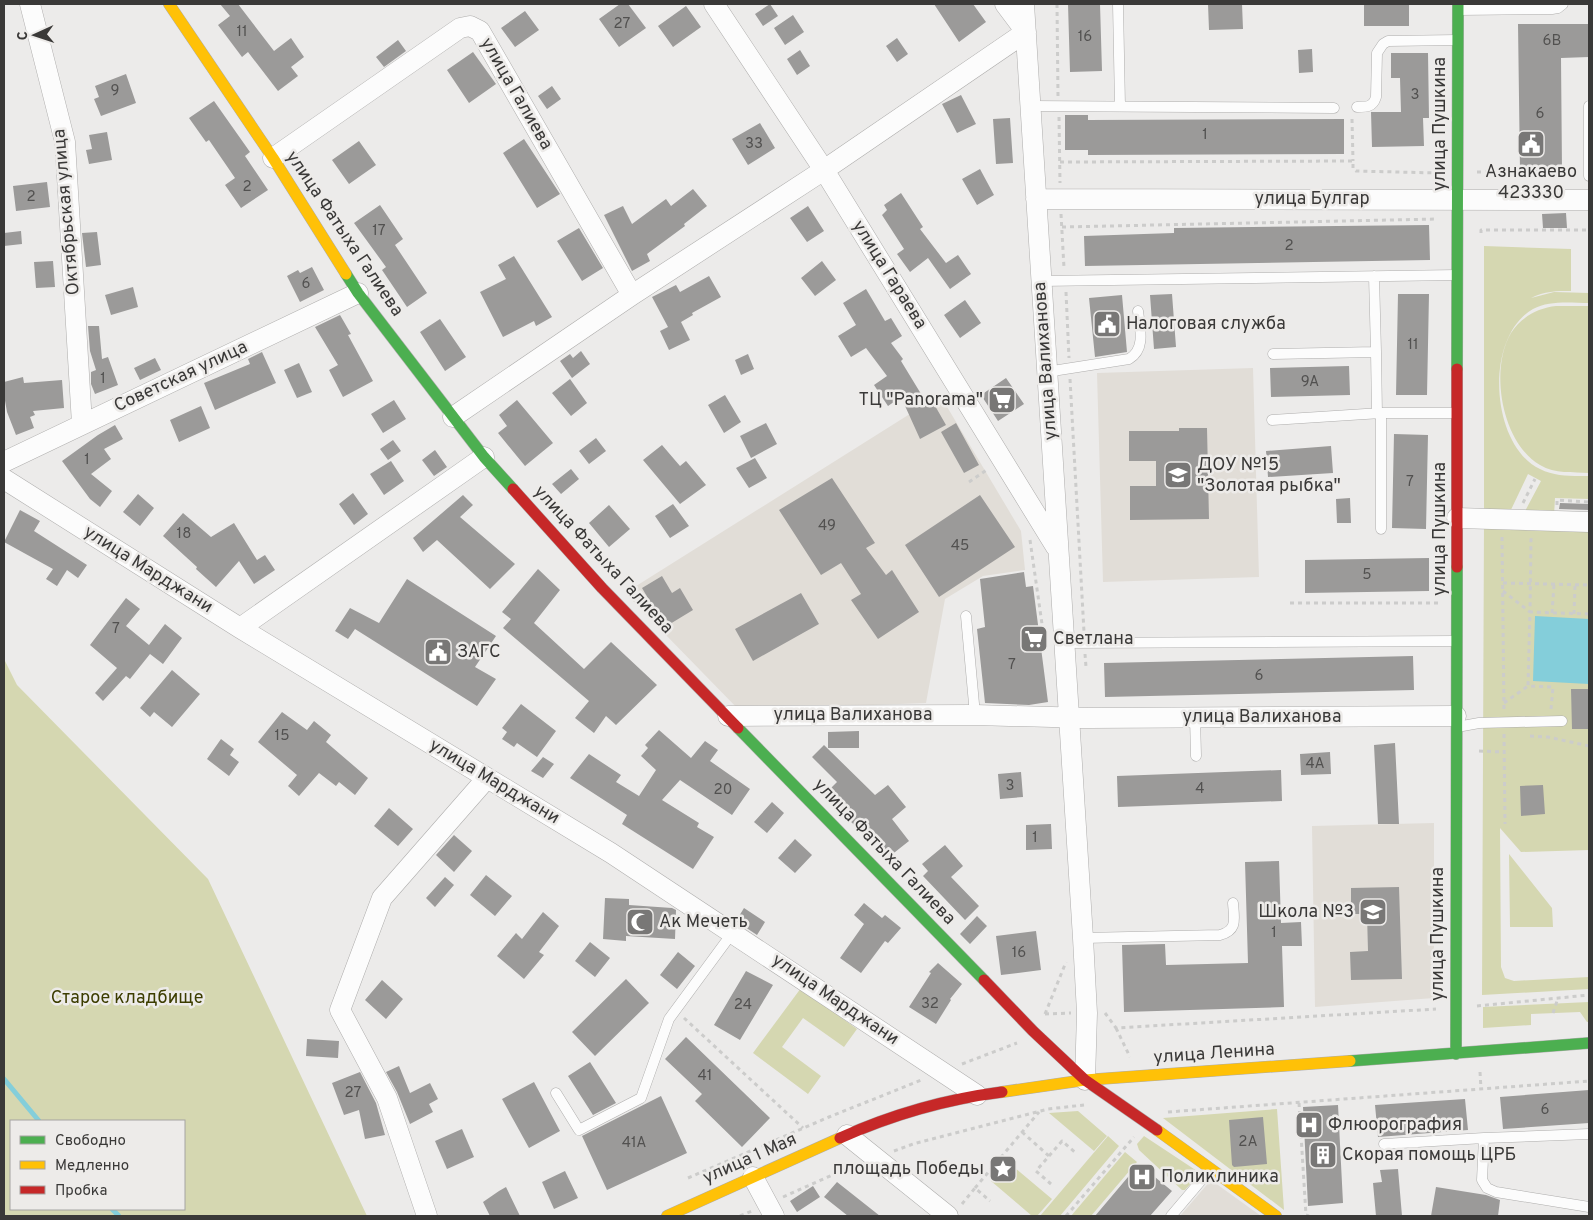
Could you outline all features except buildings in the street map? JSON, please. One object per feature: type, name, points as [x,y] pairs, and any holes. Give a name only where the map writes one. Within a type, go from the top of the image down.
[{"type":"main road","name":"улица Фатыха Галиева","points":[[169,4],[273,158],[358,292],[484,457],[602,588],[1034,1031],[1085,1080],[1276,1216]]},
{"type":"main road","name":"улица Пушкина","points":[[1456,1054],[1458,7]]},
{"type":"main road","name":"улица Ленина","points":[[847,1135],[916,1110],[977,1095],[1085,1080],[1589,1043]]},
{"type":"main road","name":"улица 1 Мая","points":[[667,1216],[847,1135]]},
{"type":"street","name":"Октябрьская улица","points":[[30,4],[65,142],[82,424]]},
{"type":"street","name":"улица Гараева","points":[[714,4],[824,170],[1058,551]]},
{"type":"street","points":[[453,417],[632,294],[824,170],[1026,32],[1005,4]]},
{"type":"street","name":"улица Валиханова","points":[[1024,4],[1083,938],[1095,1008],[1085,1080]]},
{"type":"street","name":"улица Галиева","points":[[273,158],[460,28],[470,26],[480,31],[632,294]]},
{"type":"street","name":"улица Булгар","points":[[1036,199],[1589,200]]},
{"type":"street","name":"Советская улица","points":[[4,462],[358,292]]},
{"type":"street","points":[[240,628],[484,457]]},
{"type":"street","name":"улица Марджани","points":[[4,479],[240,628],[611,853],[977,1095]]},
{"type":"street","points":[[1457,518],[1589,522]]},
{"type":"street","name":"улица Валиханова","points":[[728,716],[975,715],[1456,721]]},
{"type":"street","points":[[427,1216],[387,1098],[340,1010],[382,898],[486,778]]},
{"type":"street","points":[[847,1135],[876,1158],[955,1210]]},
{"type":"street","points":[[754,1177],[770,1210]]},
{"type":"lane","points":[[1118,4],[1120,106]]},
{"type":"lane","points":[[1458,7],[1552,9],[1558,8],[1563,4]]},
{"type":"lane","points":[[1355,112],[1374,103],[1376,97],[1377,53],[1382,44],[1388,41],[1458,40]]},
{"type":"lane","points":[[1030,106],[1334,108]]},
{"type":"lane","points":[[1589,106],[1589,176]]},
{"type":"lane","points":[[1041,281],[1458,275]]},
{"type":"lane","points":[[1374,276],[1381,529]]},
{"type":"lane","points":[[1046,372],[1130,359],[1135,356],[1141,342],[1138,311]]},
{"type":"lane","points":[[1273,354],[1376,352]]},
{"type":"lane","points":[[1272,420],[1457,412]]},
{"type":"lane","points":[[966,616],[975,715]]},
{"type":"lane","points":[[1064,643],[1457,641]]},
{"type":"lane","points":[[1195,717],[1196,756]]},
{"type":"lane","points":[[1456,721],[1479,723],[1562,721]]},
{"type":"lane","points":[[1083,938],[1220,935],[1228,933],[1232,929],[1234,924],[1233,903]]},
{"type":"lane","points":[[556,1093],[579,1130],[641,1098],[669,1018],[733,932]]},
{"type":"lane","points":[[1384,1144],[1589,1134]]},
{"type":"lane","points":[[1484,1138],[1482,1180],[1487,1188],[1496,1192],[1589,1207]]},
{"type":"lane","points":[[1171,1216],[1211,1169]]},
{"type":"path","points":[[1057,4],[1062,226],[1086,672]]},
{"type":"path","points":[[1355,112],[1353,170],[1440,173]]},
{"type":"path","points":[[1060,162],[1353,160]]},
{"type":"path","points":[[1480,172],[1589,172]]},
{"type":"path","points":[[1062,226],[1440,219]]},
{"type":"path","points":[[1480,240],[1481,230],[1589,230]]},
{"type":"path","points":[[1505,824],[1503,583],[1508,519],[1535,479]]},
{"type":"path","points":[[1528,686],[1531,536]]},
{"type":"path","points":[[1503,583],[1589,585]]},
{"type":"path","points":[[1552,613],[1554,585]]},
{"type":"path","points":[[1574,614],[1575,585]]},
{"type":"path","points":[[1503,590],[1530,612],[1589,614]]},
{"type":"path","points":[[1290,604],[1438,603]]},
{"type":"path","points":[[1504,704],[1528,686],[1553,688],[1548,737]]},
{"type":"path","points":[[1479,723],[1479,751],[1504,752]]},
{"type":"path","points":[[1504,735],[1513,735]]},
{"type":"path","points":[[1522,736],[1548,737],[1589,746]]},
{"type":"path","points":[[688,1178],[803,1128],[1024,1041],[1034,1031],[1044,1014],[1095,1008],[1104,1013],[1116,1028],[1456,1008],[1589,995]]},
{"type":"path","points":[[1553,1013],[1558,998]]},
{"type":"path","points":[[1478,1005],[1479,1015]]},
{"type":"path","points":[[676,1010],[803,1128]]},
{"type":"path","points":[[1479,1052],[1481,1089]]},
{"type":"path","points":[[1066,1216],[1153,1113],[1589,1081]]},
{"type":"path","points":[[1299,1103],[1306,1215],[1309,1216]]},
{"type":"path","points":[[740,1216],[770,1210],[856,1164],[913,1144],[1040,1111],[1091,1105]]},
{"type":"path","points":[[955,1210],[1040,1111]]},
{"type":"path","points":[[1022,1132],[1049,1156]]},
{"type":"path","points":[[1126,1132],[1133,1138]]},
{"type":"path","points":[[1051,1184],[1036,1171],[1062,1141],[1078,1154]]},
{"type":"path","points":[[975,1188],[990,1201]]},
{"type":"shaded area","name":"ДОУ №15 \"Золотая рыбка\"","points":[[1253,368],[1259,577],[1103,582],[1097,373]]},
{"type":"shaded area","points":[[940,395],[1021,531],[1025,570],[983,576],[945,599],[926,703],[739,710],[625,593]]},
{"type":"shaded area","name":"Школа №3","points":[[1434,823],[1434,998],[1315,1007],[1312,826]]},
{"type":"shaded area","points":[[1211,1180],[1261,1216],[1180,1216]]},
{"type":"green space","points":[[1484,246],[1571,249],[1571,291],[1556,291],[1531,298],[1554,292],[1589,293],[1589,303],[1553,303],[1533,309],[1517,323],[1506,343],[1500,366],[1499,391],[1503,416],[1511,438],[1524,457],[1540,469],[1552,473],[1565,476],[1589,476],[1589,499],[1555,498],[1554,516],[1523,515],[1541,481],[1528,474],[1509,514],[1484,514]]},
{"type":"green space","points":[[1556,306],[1589,306],[1589,473],[1558,471],[1546,468],[1527,455],[1516,440],[1508,423],[1503,405],[1500,385],[1501,366],[1504,348],[1511,333],[1530,314]]},
{"type":"green space","points":[[1484,522],[1589,527],[1589,850],[1521,852],[1500,828],[1501,967],[1505,978],[1514,981],[1589,977],[1589,989],[1482,995]]},
{"type":"green space","name":"Старое кладбище","points":[[4,659],[17,685],[208,879],[367,1216],[4,1216]]},
{"type":"green space","points":[[1509,854],[1552,908],[1553,927],[1510,927]]},
{"type":"green space","points":[[801,988],[857,1029],[844,1047],[803,1018],[782,1047],[821,1076],[808,1094],[753,1053]]},
{"type":"green space","points":[[1589,1002],[1589,1022],[1580,1012],[1531,1014],[1531,1025],[1483,1028],[1483,1007]]},
{"type":"green space","points":[[1277,1109],[1284,1210],[1163,1118]]},
{"type":"green space","points":[[1078,1111],[1107,1136],[1094,1151],[1049,1113]]},
{"type":"green space","points":[[1108,1136],[1119,1146],[1060,1216],[1040,1216]]},
{"type":"green space","points":[[1144,1136],[1197,1171],[1194,1180],[1185,1190],[1182,1190],[1139,1150],[1137,1144]]},
{"type":"green space","points":[[1125,1152],[1137,1162],[1091,1216],[1071,1216]]},
{"type":"green space","points":[[1008,1162],[1052,1199],[1037,1216],[1032,1216],[991,1181]]},
{"type":"water","points":[[1535,616],[1589,619],[1589,684],[1533,681]]},
{"type":"waterway","points":[[4,1079],[38,1120]]},
{"type":"waterway","points":[[113,1210],[119,1216]]},
{"type":"traffic: fast","points":[[1457,369],[1458,4]]},
{"type":"traffic: fast","points":[[346,274],[358,293],[484,457],[513,489]]},
{"type":"traffic: fast","points":[[1456,1054],[1457,567]]},
{"type":"traffic: fast","points":[[738,728],[984,980]]},
{"type":"traffic: fast","points":[[1350,1061],[1589,1043]]},
{"type":"traffic: slow","points":[[169,4],[273,158],[346,274]]},
{"type":"traffic: slow","points":[[1002,1092],[1085,1080],[1350,1061]]},
{"type":"traffic: slow","points":[[1157,1130],[1276,1216]]},
{"type":"traffic: slow","points":[[667,1216],[840,1138]]},
{"type":"traffic: jam","points":[[1457,369],[1457,567]]},
{"type":"traffic: jam","points":[[513,489],[602,588],[738,728]]},
{"type":"traffic: jam","points":[[984,980],[1033,1031],[1085,1080],[1157,1130]]},
{"type":"traffic: jam","points":[[840,1138],[879,1122],[920,1109],[1002,1092]]},
{"type":"place","name":"Азнакаево 423330","points":[[1531,144]]},
{"type":"place","name":"Налоговая служба","points":[[1107,324]]},
{"type":"place","name":"ТЦ \"Panorama\"","points":[[1002,400]]},
{"type":"place","name":"ДОУ №15 \"Золотая рыбка\"","points":[[1178,475]]},
{"type":"place","name":"Светлана","points":[[1034,639]]},
{"type":"place","name":"ЗАГС","points":[[438,652]]},
{"type":"place","name":"Школа №3","points":[[1373,912]]},
{"type":"place","name":"Ак Мечеть","points":[[640,922]]},
{"type":"place","name":"Флюорография","points":[[1309,1125]]},
{"type":"place","name":"Скорая помощь ЦРБ","points":[[1323,1155]]},
{"type":"place","name":"площадь Победы","points":[[1003,1169]]},
{"type":"place","name":"Поликлиника","points":[[1142,1177]]}]
